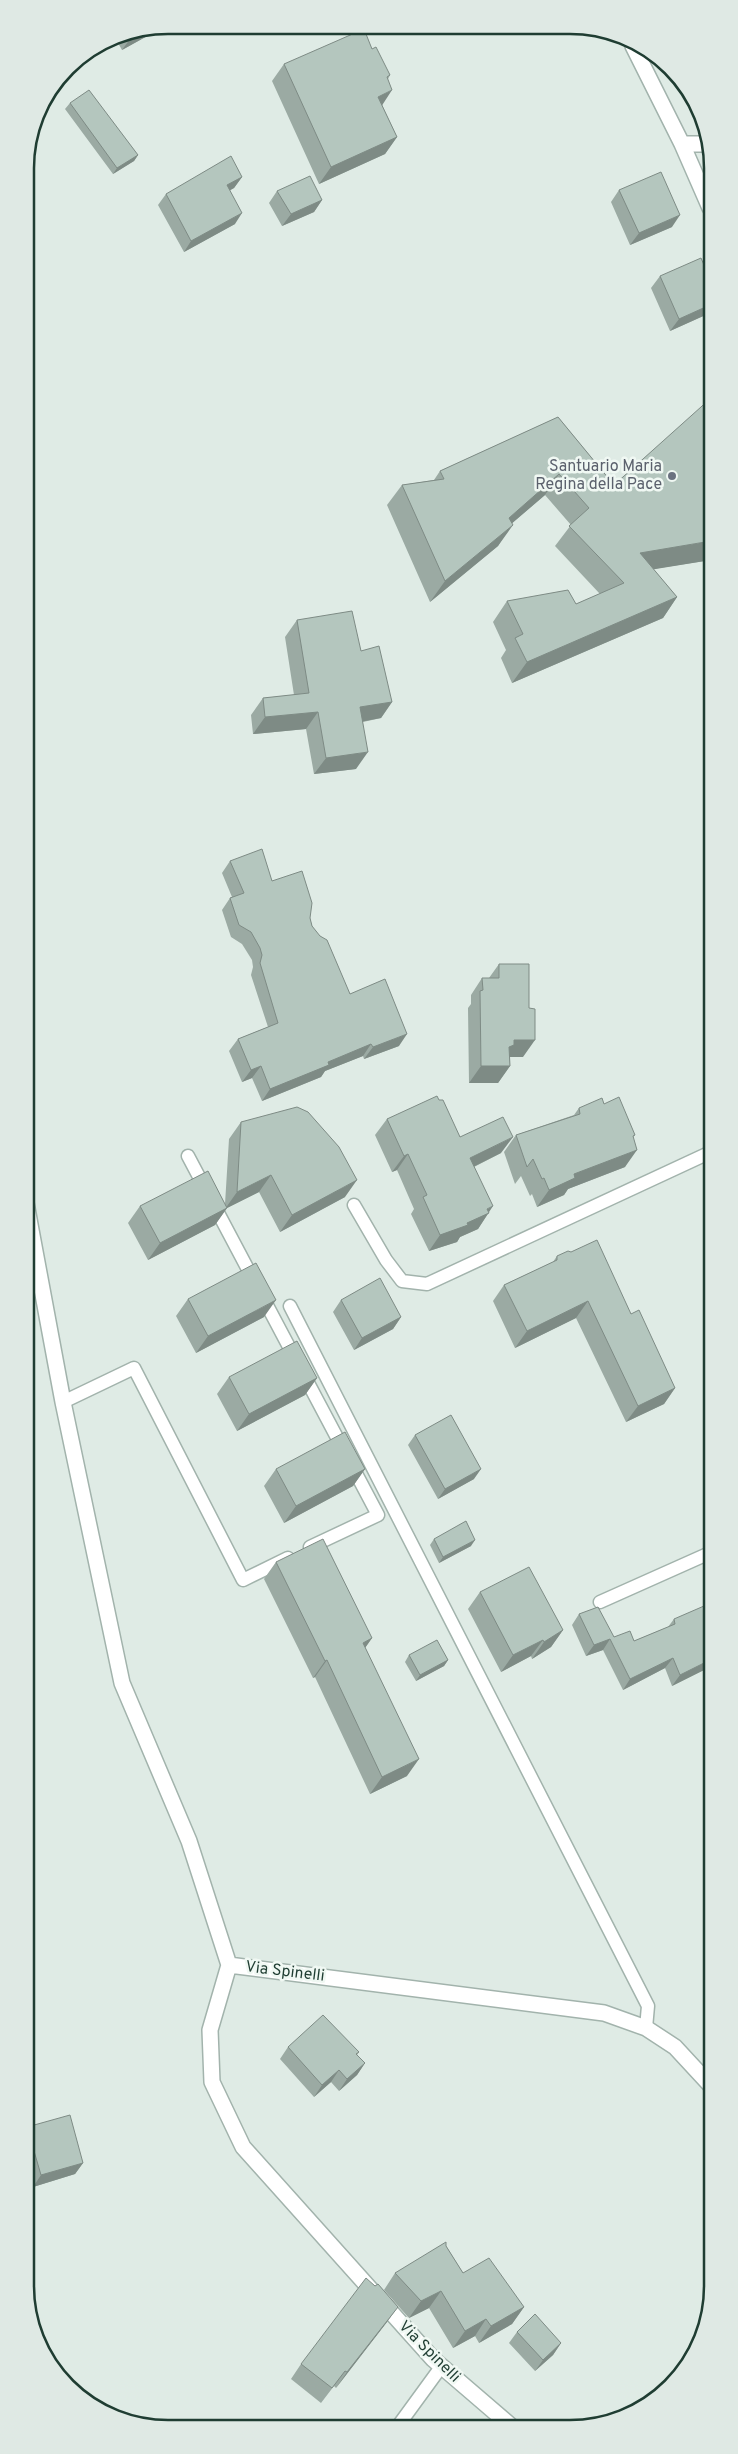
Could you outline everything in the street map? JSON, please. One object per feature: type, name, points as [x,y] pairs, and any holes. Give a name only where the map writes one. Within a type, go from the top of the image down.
[{"type":"street","points":[[636,51],[682,144],[704,194]]},
{"type":"street","points":[[682,144],[702,144]]},
{"type":"street","points":[[34,1246],[63,1402],[122,1683],[189,1841],[229,1965]]},
{"type":"street","name":"Via Spinelli","points":[[504,2420],[441,2367],[243,2147],[212,2082],[210,2030],[229,1965],[604,2014],[646,2028],[675,2047],[704,2079]]},
{"type":"lane","points":[[354,1205],[386,1260],[402,1281],[427,1284],[704,1155]]},
{"type":"lane","points":[[63,1402],[134,1368],[244,1580],[378,1515],[188,1156]]},
{"type":"lane","points":[[290,1306],[648,2006],[646,2028]]},
{"type":"lane","points":[[600,1602],[704,1556]]},
{"type":"lane","points":[[402,2420],[441,2367]]},
{"type":"building","points":[[353,34],[366,34],[372,49],[376,47],[390,75],[387,77],[392,90],[378,97],[397,137],[331,167],[284,64]]},
{"type":"building","points":[[89,90],[138,155],[117,168],[70,103]]},
{"type":"building","points":[[231,156],[242,177],[227,185],[242,213],[191,241],[166,194]]},
{"type":"building","points":[[661,172],[680,215],[639,233],[619,190]]},
{"type":"building","points":[[310,176],[322,200],[291,214],[277,191]]},
{"type":"building","points":[[701,258],[704,265],[704,308],[679,319],[660,276]]},
{"type":"building","points":[[704,404],[704,542],[640,553],[677,597],[527,662],[515,638],[523,634],[507,601],[568,590],[576,604],[624,583],[569,526],[589,508],[559,474],[509,518],[513,525],[445,581],[402,485],[444,479],[440,471],[558,417],[614,485]]},
{"type":"building","points":[[352,611],[361,651],[379,646],[392,702],[360,707],[368,752],[326,758],[318,712],[265,717],[263,698],[309,693],[297,620]]},
{"type":"building","points":[[262,849],[272,881],[302,871],[312,903],[310,918],[312,926],[320,936],[327,940],[350,994],[385,979],[407,1034],[373,1047],[371,1044],[328,1062],[329,1065],[270,1089],[261,1066],[251,1070],[238,1039],[278,1023],[260,963],[262,955],[260,948],[251,932],[239,925],[230,898],[244,893],[230,861]]},
{"type":"building","points":[[499,964],[529,964],[529,1008],[535,1009],[535,1040],[514,1040],[514,1045],[509,1047],[510,1066],[481,1066],[480,991],[483,990],[482,978],[499,978]]},
{"type":"building","points":[[437,1096],[439,1100],[443,1100],[460,1137],[503,1117],[513,1137],[470,1158],[493,1206],[487,1209],[489,1213],[467,1223],[468,1225],[440,1235],[423,1197],[427,1195],[408,1154],[404,1156],[387,1119]]},
{"type":"building","points":[[619,1097],[635,1135],[633,1136],[637,1150],[574,1174],[575,1178],[549,1190],[533,1159],[527,1167],[516,1135],[580,1114],[579,1108],[602,1098],[604,1104]]},
{"type":"building","points":[[297,1107],[308,1112],[339,1147],[357,1180],[292,1215],[271,1175],[237,1192],[241,1122]]},
{"type":"building","points":[[208,1171],[227,1208],[160,1243],[140,1206]]},
{"type":"building","points":[[597,1240],[631,1314],[639,1310],[675,1388],[638,1406],[588,1301],[527,1331],[504,1285],[557,1260],[557,1256]]},
{"type":"building","points":[[256,1263],[276,1300],[208,1336],[188,1299]]},
{"type":"building","points":[[380,1278],[401,1317],[362,1338],[341,1300]]},
{"type":"building","points":[[297,1341],[317,1378],[249,1414],[229,1377]]},
{"type":"building","points":[[451,1415],[481,1469],[445,1489],[415,1435]]},
{"type":"building","points":[[345,1432],[365,1469],[296,1506],[276,1469]]},
{"type":"building","points":[[466,1521],[475,1540],[443,1557],[434,1539]]},
{"type":"building","points":[[323,1539],[372,1638],[363,1643],[419,1759],[382,1777],[327,1660],[325,1661],[276,1562]]},
{"type":"building","points":[[529,1567],[563,1630],[544,1642],[543,1640],[513,1655],[480,1592]]},
{"type":"building","points":[[704,1606],[704,1663],[680,1675],[673,1658],[630,1679],[610,1639],[594,1645],[579,1614],[598,1607],[614,1637],[630,1631],[634,1641],[675,1624],[674,1619]]},
{"type":"building","points":[[437,1640],[448,1660],[420,1675],[409,1655]]},
{"type":"building","points":[[323,2015],[359,2052],[356,2054],[365,2063],[347,2079],[339,2070],[322,2085],[288,2047]]},
{"type":"building","points":[[70,2115],[83,2163],[41,2175],[34,2151],[34,2125]]},
{"type":"building","points":[[446,2242],[446,2246],[463,2273],[489,2258],[524,2307],[491,2326],[486,2319],[465,2331],[441,2291],[421,2301],[395,2273]]},
{"type":"building","points":[[366,2278],[375,2286],[378,2284],[398,2307],[347,2372],[345,2371],[332,2388],[301,2364]]},
{"type":"building","points":[[535,2314],[561,2343],[543,2360],[517,2332]]},
{"type":"place","name":"Santuario Maria Regina della Pace","points":[[672,476]]}]
